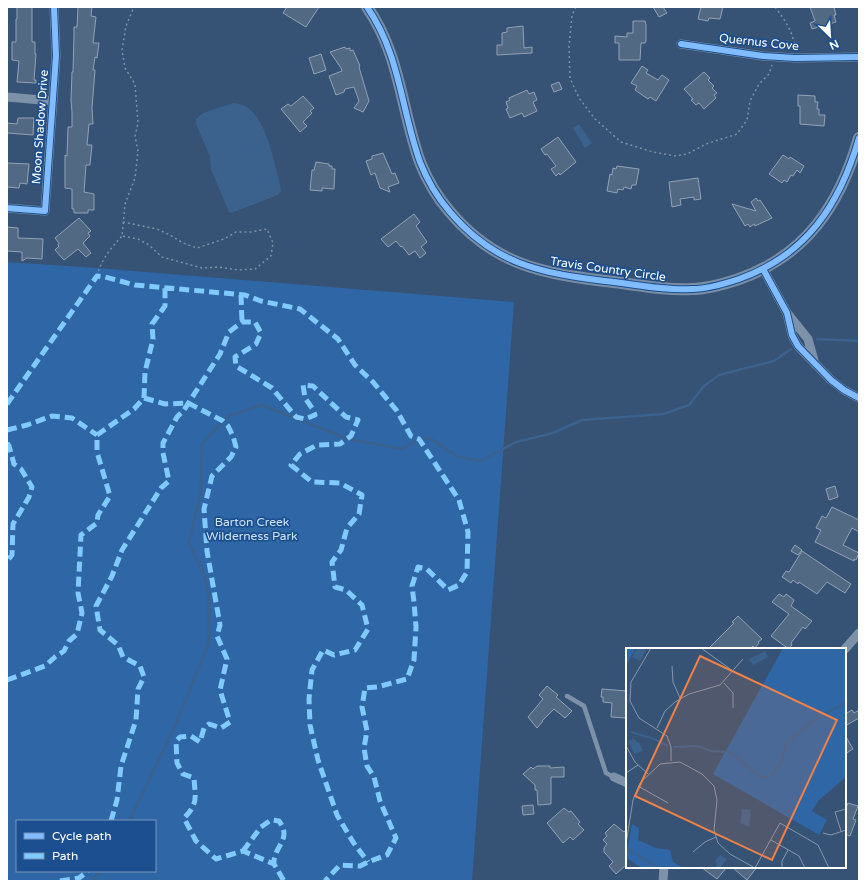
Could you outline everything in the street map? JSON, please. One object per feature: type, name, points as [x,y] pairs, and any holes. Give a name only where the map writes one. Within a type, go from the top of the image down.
[{"type":"street","name":"Moon Shadow Drive","points":[[7,208],[45,211],[56,56],[54,7]]},
{"type":"street","name":"Travis Country Circle","points":[[367,7],[380,29],[392,57],[416,148],[427,177],[436,193],[459,223],[481,242],[510,259],[542,271],[571,277],[693,290],[740,278],[763,269],[792,249],[816,226],[835,198],[858,145]]},
{"type":"street","name":"Quernus Cove","points":[[681,44],[773,57],[859,57]]},
{"type":"street","points":[[7,97],[53,101]]},
{"type":"street","points":[[763,269],[787,313],[808,339],[815,364],[831,380],[844,390],[859,398]]},
{"type":"street","points":[[846,648],[859,633]]},
{"type":"street","points":[[614,777],[626,783]]},
{"type":"street","points":[[663,881],[664,868]]},
{"type":"lane","points":[[567,696],[584,706],[606,773],[614,777]]},
{"type":"path","points":[[97,276],[100,265],[122,236],[125,204],[135,178],[138,152],[135,136],[138,124],[135,84],[125,68],[122,50],[126,26],[134,7]]},
{"type":"path","points":[[576,7],[572,15],[569,47],[570,78],[579,98],[595,119],[621,142],[652,152],[676,156],[687,154],[706,144],[737,134],[747,120],[750,101],[759,84],[769,74],[773,57]]},
{"type":"path","points":[[775,7],[792,34],[795,44],[795,58]]},
{"type":"path","points":[[122,236],[138,239],[150,245],[162,257],[202,268],[219,267],[238,270],[255,269],[271,256],[274,243],[267,229],[251,232],[236,232],[224,239],[197,248],[183,243],[157,229],[123,222]]},
{"type":"green space","name":"Barton Creek Wilderness Park","points":[[7,262],[514,302],[472,881],[7,881]]},
{"type":"shaded area","points":[[233,103],[242,105],[250,110],[256,116],[266,133],[281,191],[278,195],[231,213],[229,212],[211,170],[210,157],[196,124],[196,119],[203,113]]},
{"type":"shaded area","points":[[579,124],[592,143],[585,148],[573,128]]},
{"type":"building","points":[[17,7],[32,7],[32,42],[35,42],[36,54],[34,80],[36,80],[36,83],[17,82],[19,61],[12,60],[12,42],[16,42]]},
{"type":"building","points":[[78,7],[92,7],[91,16],[96,17],[93,43],[99,43],[97,58],[95,57],[93,70],[95,70],[92,108],[93,124],[89,124],[87,145],[92,145],[90,165],[86,165],[84,192],[94,194],[94,210],[88,210],[88,213],[74,213],[74,209],[72,209],[72,189],[65,188],[65,155],[67,156],[68,127],[72,127],[71,100],[74,27],[77,27]]},
{"type":"building","points":[[287,7],[319,7],[306,27],[283,13]]},
{"type":"building","points":[[653,7],[663,7],[667,13],[659,17]]},
{"type":"building","points":[[701,7],[723,7],[720,19],[709,18],[708,21],[698,19]]},
{"type":"building","points":[[810,7],[834,7],[836,22],[812,29],[810,23],[815,21]]},
{"type":"building","points":[[633,21],[645,21],[646,25],[646,41],[645,43],[641,43],[640,60],[619,60],[619,43],[615,43],[615,36],[627,37],[627,33],[633,33]]},
{"type":"building","points":[[523,26],[524,48],[532,47],[532,53],[497,55],[497,45],[502,45],[502,33],[507,32],[507,28]]},
{"type":"building","points":[[345,47],[346,49],[350,48],[350,51],[353,50],[360,66],[359,67],[369,101],[363,112],[354,108],[359,101],[354,87],[345,89],[344,92],[336,95],[329,76],[342,71],[330,52]]},
{"type":"building","points":[[321,54],[326,70],[314,74],[309,58]]},
{"type":"building","points":[[642,66],[648,70],[646,73],[658,80],[662,75],[669,80],[656,101],[650,97],[648,99],[635,90],[637,86],[631,83]]},
{"type":"building","points":[[704,72],[710,78],[708,80],[714,86],[712,88],[717,93],[714,95],[716,98],[704,109],[699,103],[696,105],[691,100],[693,99],[684,89]]},
{"type":"building","points":[[559,82],[562,89],[554,92],[551,85]]},
{"type":"building","points":[[527,90],[529,94],[534,92],[537,100],[533,102],[537,111],[524,117],[522,113],[510,118],[506,109],[508,108],[506,102],[510,100],[509,98]]},
{"type":"building","points":[[798,95],[815,96],[815,102],[818,102],[817,109],[819,109],[819,115],[825,115],[824,126],[800,124],[800,106],[798,106]]},
{"type":"building","points":[[303,96],[314,108],[310,111],[312,113],[303,122],[307,126],[300,132],[281,109],[288,104],[291,106]]},
{"type":"building","points":[[18,118],[34,118],[33,135],[7,133],[7,123],[17,124]]},
{"type":"building","points":[[558,137],[576,162],[560,175],[559,173],[556,176],[551,169],[556,166],[541,149]]},
{"type":"building","points":[[383,153],[392,174],[395,173],[399,183],[388,187],[390,192],[380,188],[375,173],[371,175],[366,161],[372,159],[372,156]]},
{"type":"building","points":[[783,155],[789,159],[790,157],[804,166],[800,173],[797,170],[793,176],[791,175],[787,182],[784,180],[782,183],[769,174]]},
{"type":"building","points":[[316,162],[329,164],[329,166],[332,166],[332,169],[335,169],[334,189],[322,188],[322,191],[310,190],[312,170],[314,170]]},
{"type":"building","points":[[7,163],[29,164],[27,184],[20,183],[19,188],[7,187]]},
{"type":"building","points":[[617,166],[639,169],[636,185],[632,185],[631,189],[624,187],[623,190],[618,189],[617,193],[607,191],[610,174],[612,175],[613,168],[616,169]]},
{"type":"building","points":[[698,178],[701,199],[694,200],[694,197],[680,199],[681,205],[672,207],[669,182]]},
{"type":"building","points":[[756,198],[758,201],[760,200],[772,218],[755,226],[754,224],[750,227],[748,224],[745,226],[732,204],[756,211],[751,202]]},
{"type":"building","points":[[414,214],[420,222],[416,226],[427,242],[421,247],[426,253],[420,258],[415,251],[409,255],[396,241],[388,247],[381,239]]},
{"type":"building","points":[[79,218],[91,231],[88,233],[90,236],[83,243],[91,253],[86,257],[78,249],[64,260],[55,250],[59,246],[59,243],[55,238]]},
{"type":"building","points":[[7,227],[18,228],[18,238],[43,239],[42,259],[27,258],[22,261],[22,252],[7,251]]},
{"type":"building","points":[[835,486],[838,497],[829,500],[826,489]]},
{"type":"building","points":[[832,507],[859,520],[859,532],[852,528],[843,545],[859,553],[854,561],[815,542],[821,530],[816,528],[822,516],[826,518]]},
{"type":"building","points":[[795,545],[802,550],[798,555],[791,551]]},
{"type":"building","points":[[802,551],[851,584],[845,593],[827,582],[817,594],[799,582],[798,584],[793,580],[791,583],[782,577],[786,571],[789,572]]},
{"type":"building","points":[[779,594],[784,597],[786,594],[794,600],[791,606],[812,621],[805,629],[803,627],[789,648],[771,636],[789,614],[772,602]]},
{"type":"building","points":[[738,616],[762,639],[758,642],[759,643],[755,648],[753,646],[751,648],[709,648],[734,623],[732,622]]},
{"type":"building","points":[[547,686],[558,695],[556,697],[572,711],[565,718],[554,709],[537,728],[528,717],[543,699],[539,695]]},
{"type":"building","points":[[602,689],[626,691],[626,718],[611,717],[612,703],[603,702],[603,697],[601,697]]},
{"type":"building","points":[[852,710],[854,713],[859,710],[859,718],[846,725],[846,713]]},
{"type":"building","points":[[846,737],[853,749],[846,753]]},
{"type":"building","points":[[537,766],[550,766],[550,768],[564,767],[564,777],[551,777],[551,804],[538,805],[537,790],[535,790],[535,785],[523,774],[531,767],[533,769]]},
{"type":"building","points":[[848,803],[858,806],[853,819],[856,820],[850,836],[846,834],[846,808]]},
{"type":"building","points":[[533,805],[534,814],[523,815],[522,806]]},
{"type":"building","points":[[564,808],[569,812],[571,811],[580,822],[578,824],[584,830],[573,840],[570,837],[563,843],[547,823]]},
{"type":"building","points":[[614,824],[624,832],[626,830],[626,865],[616,874],[609,866],[613,862],[604,852],[604,848],[607,844],[603,840],[607,836],[605,833]]},
{"type":"building","points":[[702,868],[726,868],[717,879]]},
{"type":"building","points":[[733,868],[756,868],[747,880]]},
{"type":"waterway","points":[[817,339],[859,341]]},
{"type":"waterway","points":[[129,820],[176,724],[209,642],[209,596],[204,575],[189,543],[201,491],[202,444],[229,416],[262,405],[348,439],[402,449],[419,439],[430,438],[458,457],[481,461],[516,442],[553,433],[582,420],[664,414],[689,405],[704,386],[719,375],[774,361],[791,349]]},
{"type":"waterway","points":[[93,881],[99,872]]},
{"type":"marked path","points":[[7,404],[97,276],[135,285],[245,295],[261,301],[300,309],[338,339],[355,365],[373,382],[397,411],[411,436],[419,439],[459,500],[468,532],[467,572],[459,585],[448,590],[427,569],[418,567],[412,586],[416,627],[414,660],[407,679],[377,687],[365,688],[362,707],[367,731],[364,748],[367,766],[374,777],[380,801],[396,838],[387,855],[360,866],[340,865],[325,881]]},
{"type":"marked path","points":[[7,680],[45,666],[64,651],[69,641],[77,634],[82,613],[78,593],[81,535],[97,523],[98,515],[110,496],[97,452],[97,435],[134,409],[144,398],[145,372],[153,339],[152,324],[165,306],[165,288]]},
{"type":"marked path","points":[[241,295],[242,322]]},
{"type":"marked path","points":[[111,820],[117,800],[121,766],[136,720],[138,689],[144,677],[140,666],[123,657],[118,645],[100,630],[96,606],[112,576],[122,550],[161,488],[169,481],[163,453],[163,443],[177,417],[184,410],[220,354],[229,332],[242,322],[255,322],[261,333],[256,344],[235,357],[236,366],[272,388],[296,417],[305,419],[315,415],[305,398],[303,385],[313,386],[346,417],[358,420],[351,436],[340,444],[317,445],[300,454],[291,465],[312,482],[340,483],[362,495],[359,514],[347,528],[341,550],[332,562],[335,587],[346,590],[362,605],[368,629],[355,650],[334,655],[323,650],[312,670],[309,699],[310,725],[318,760],[337,815],[353,842],[368,862]]},
{"type":"marked path","points":[[144,398],[165,404],[188,403],[223,421],[228,426],[236,447],[231,457],[212,476],[204,509],[207,551],[220,625],[217,636],[227,659],[220,690],[230,722],[221,728],[209,724],[204,728],[200,742],[191,736],[180,737],[176,741],[177,763],[183,774],[194,778],[195,800],[189,813],[184,818],[196,841],[216,859],[243,851],[274,864],[284,881]]},
{"type":"marked path","points":[[7,430],[52,416],[72,418],[97,435]]},
{"type":"marked path","points":[[7,443],[14,464],[21,469],[32,487],[29,497],[13,524],[12,555],[7,561]]},
{"type":"marked path","points":[[243,851],[261,827],[271,820],[279,821],[284,833],[276,852],[274,864]]},
{"type":"marked path","points":[[60,881],[79,878],[87,872]]},
{"type":"cycle path","points":[[7,208],[45,211],[56,56],[54,7]]},
{"type":"cycle path","points":[[367,7],[387,44],[399,82],[420,162],[429,182],[450,212],[467,230],[484,244],[501,255],[539,269],[581,278],[671,289],[698,289],[739,279],[763,269],[784,256],[802,241],[817,224],[831,205],[842,184],[859,138]]},
{"type":"cycle path","points":[[681,44],[763,56],[795,58],[859,57]]},
{"type":"cycle path","points":[[763,269],[787,313],[792,335],[798,346],[831,380],[844,390],[859,398]]}]
